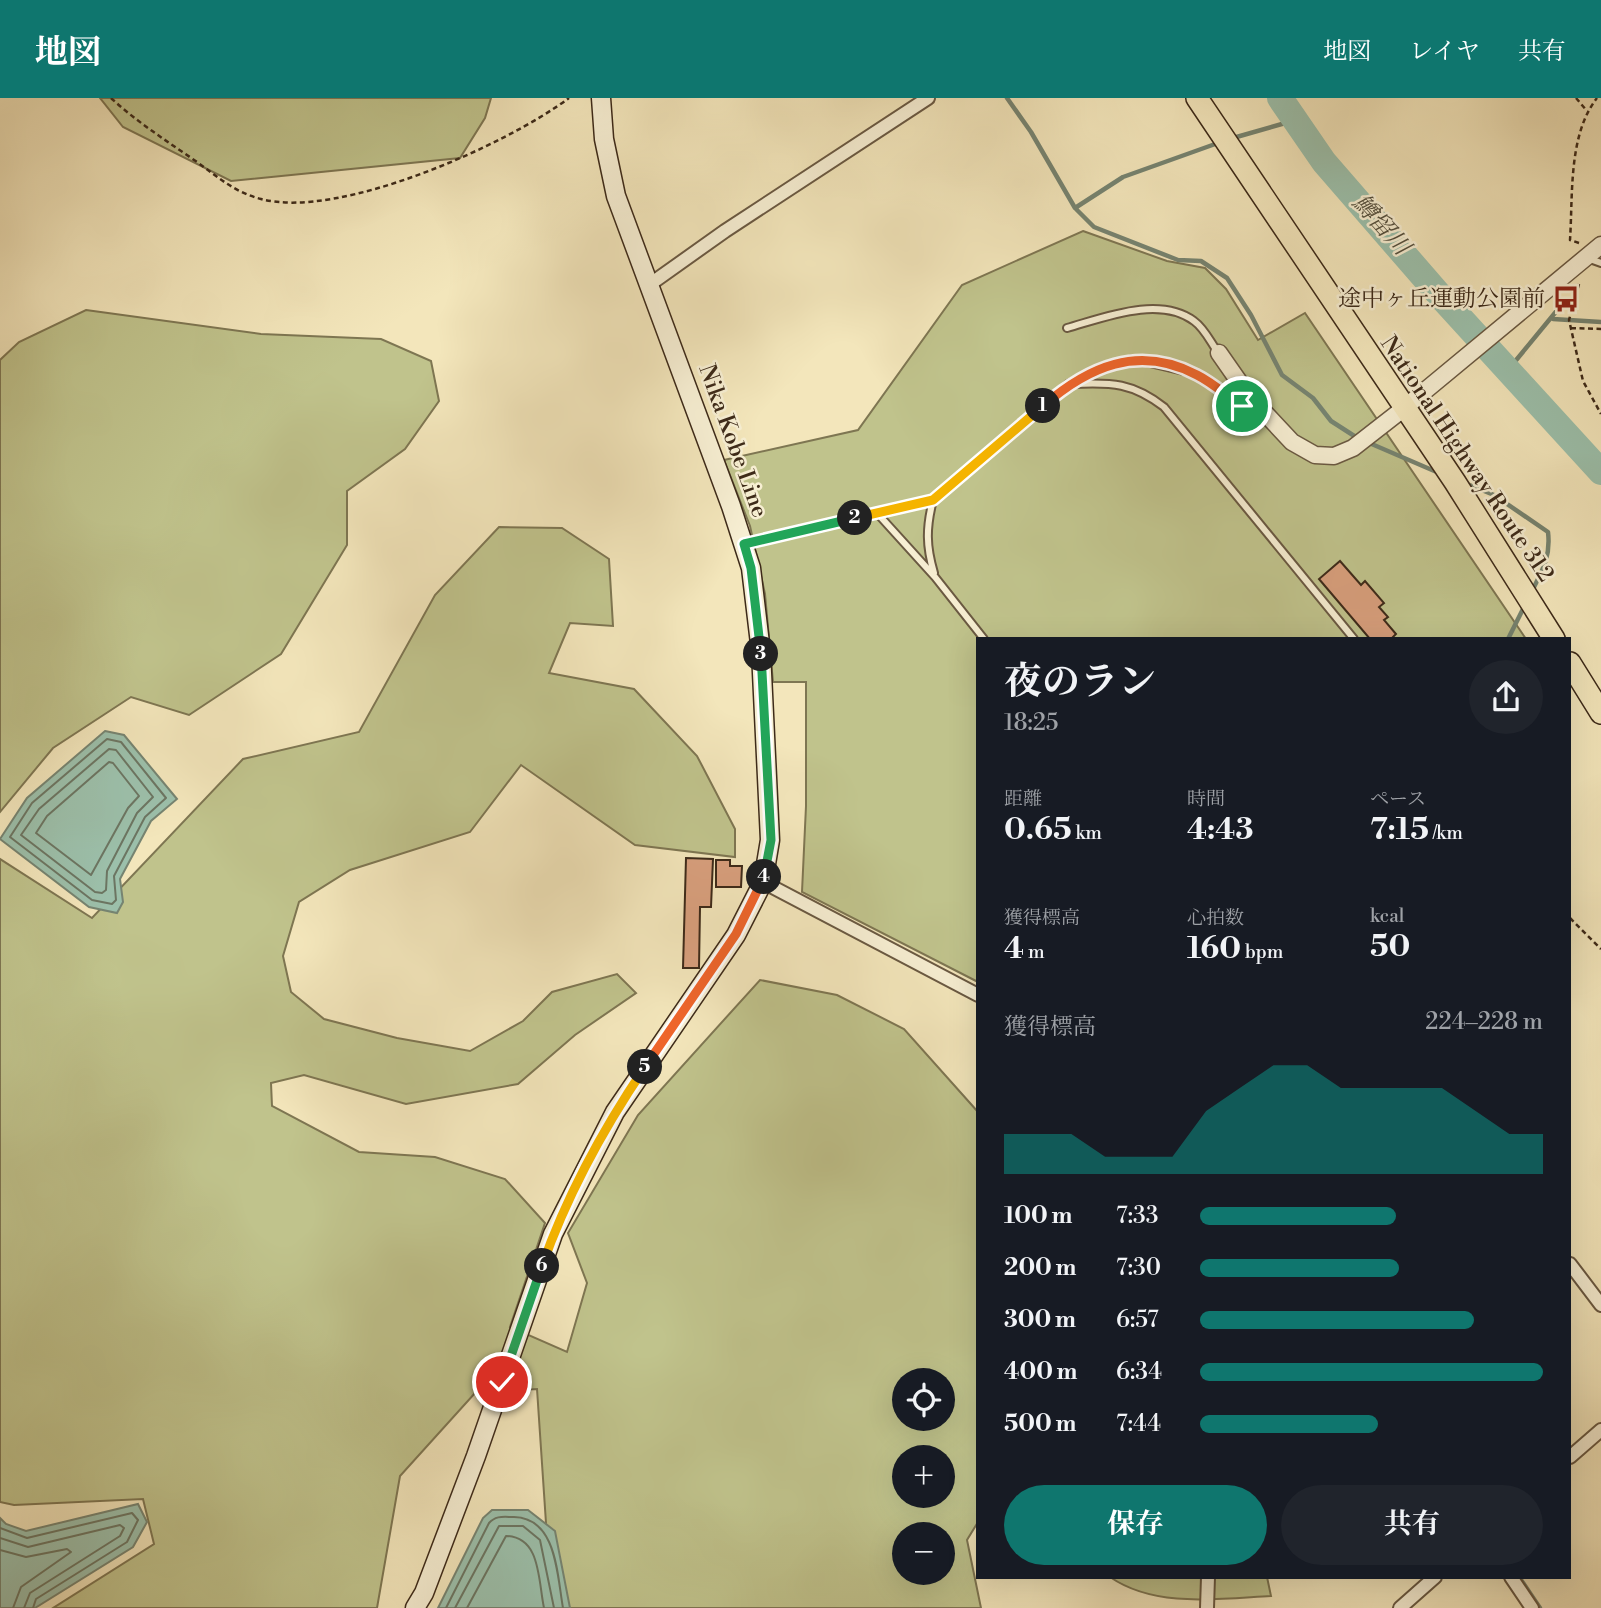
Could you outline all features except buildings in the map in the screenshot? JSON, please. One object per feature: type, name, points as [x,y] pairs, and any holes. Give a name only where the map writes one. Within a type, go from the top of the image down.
[{"type":"highway","name":"National Highway Route 312","points":[[1197,98],[1403,409],[1455,482],[1553,637]]},
{"type":"highway","points":[[1571,665],[1601,713]]},
{"type":"main road","name":"Nika Kobe Line","points":[[415,1608],[424,1594],[476,1456],[553,1234],[585,1166],[615,1112],[736,934],[763,882],[771,840],[770,780],[756,603],[744,544],[616,196],[604,139],[600,98]]},
{"type":"street","points":[[649,285],[725,230],[928,98]]},
{"type":"street","points":[[1219,353],[1255,402],[1292,442],[1315,455],[1334,456],[1353,448],[1403,409],[1601,245]]},
{"type":"street","points":[[763,882],[976,994]]},
{"type":"street","points":[[1571,1265],[1601,1305]]},
{"type":"street","points":[[1571,1456],[1601,1430]]},
{"type":"street","points":[[1207,1608],[1208,1579]]},
{"type":"street","points":[[1400,1608],[1433,1579]]},
{"type":"street","points":[[1512,1579],[1532,1608]]},
{"type":"lane","points":[[1067,328],[1119,313],[1152,310],[1180,314],[1194,321],[1219,353]]},
{"type":"lane","points":[[744,544],[933,500],[1068,384],[1107,365],[1133,359],[1196,374],[1242,406],[1255,402]]},
{"type":"lane","points":[[1068,384],[1119,384],[1143,390],[1164,407],[1352,637]]},
{"type":"lane","points":[[933,500],[926,526],[926,546],[935,577]]},
{"type":"lane","points":[[877,513],[935,577],[982,637]]},
{"type":"path","points":[[111,98],[166,144],[235,190],[263,200],[313,201],[367,192],[412,178],[521,131],[569,98]]},
{"type":"path","points":[[1576,98],[1587,111]]},
{"type":"path","points":[[1597,98],[1587,111],[1577,143],[1570,240],[1590,255],[1569,320],[1583,381],[1601,414]]},
{"type":"path","points":[[1571,328],[1601,329]]},
{"type":"path","points":[[1571,919],[1601,949]]},
{"type":"shaded area","points":[[100,98],[491,98],[485,118],[460,158],[231,181],[123,127]]},
{"type":"shaded area","points":[[1083,231],[1167,261],[1205,268],[1226,289],[1258,340],[1305,313],[1525,637],[976,637],[976,981],[802,892],[806,806],[806,682],[773,682],[765,594],[750,526],[724,460],[858,430],[962,285]]},
{"type":"shaded area","points":[[86,310],[261,334],[381,339],[431,361],[439,401],[405,449],[347,491],[347,545],[281,654],[189,715],[131,697],[53,748],[0,812],[0,360],[19,342]]},
{"type":"shaded area","points":[[499,527],[562,528],[609,559],[613,626],[570,623],[549,673],[634,689],[697,756],[735,829],[735,857],[635,845],[521,765],[470,832],[350,870],[299,902],[283,956],[291,992],[324,1019],[397,1038],[470,1051],[523,1021],[552,992],[617,974],[636,993],[575,1035],[518,1084],[406,1104],[304,1075],[271,1083],[272,1106],[359,1152],[435,1157],[505,1179],[545,1223],[510,1327],[567,1352],[587,1283],[568,1233],[638,1115],[760,980],[837,995],[904,1029],[976,1110],[976,1525],[967,1540],[981,1608],[565,1608],[547,1538],[537,1389],[475,1393],[400,1476],[377,1608],[53,1608],[154,1544],[143,1499],[14,1505],[0,1502],[0,859],[92,918],[243,759],[359,732],[435,595]]},
{"type":"shaded area","points":[[1114,1579],[1267,1579],[1271,1596],[1187,1599],[1166,1597],[1128,1587]]},
{"type":"water","points":[[105,731],[124,735],[177,799],[151,821],[120,879],[123,902],[117,913],[89,907],[0,839],[27,798]]},
{"type":"water","points":[[138,1504],[147,1522],[133,1547],[35,1608],[0,1608],[0,1518],[6,1524],[26,1531]]},
{"type":"water","points":[[492,1510],[528,1510],[555,1531],[570,1608],[438,1608],[483,1518]]},
{"type":"waterway","points":[[1007,98],[1031,132],[1075,208],[1094,227],[1178,260],[1201,261],[1227,278],[1251,315],[1282,375],[1313,398],[1331,421],[1359,439]]},
{"type":"waterway","name":"鱒留川","points":[[1280,98],[1324,162],[1442,298],[1601,472]]},
{"type":"waterway","points":[[1233,138],[1296,120]]},
{"type":"waterway","points":[[1075,208],[1123,177],[1218,143]]},
{"type":"waterway","points":[[1508,370],[1559,308]]},
{"type":"waterway","points":[[1553,319],[1601,322]]},
{"type":"waterway","points":[[1367,442],[1439,473]]},
{"type":"waterway","points":[[1467,484],[1494,495],[1548,532],[1547,556],[1531,593]]},
{"type":"waterway","points":[[1509,637],[1524,607]]},
{"type":"waterway","points":[[1520,1579],[1540,1608]]},
{"type":"place","name":"途中ヶ丘運動公園前","points":[[1566,299]]},
{"type":"route","points":[[502,1382],[553,1234],[585,1166],[615,1112],[736,934],[763,882],[771,840],[770,780],[756,603],[744,544],[933,500],[1068,384],[1107,365],[1133,359],[1196,374],[1242,406]]}]
